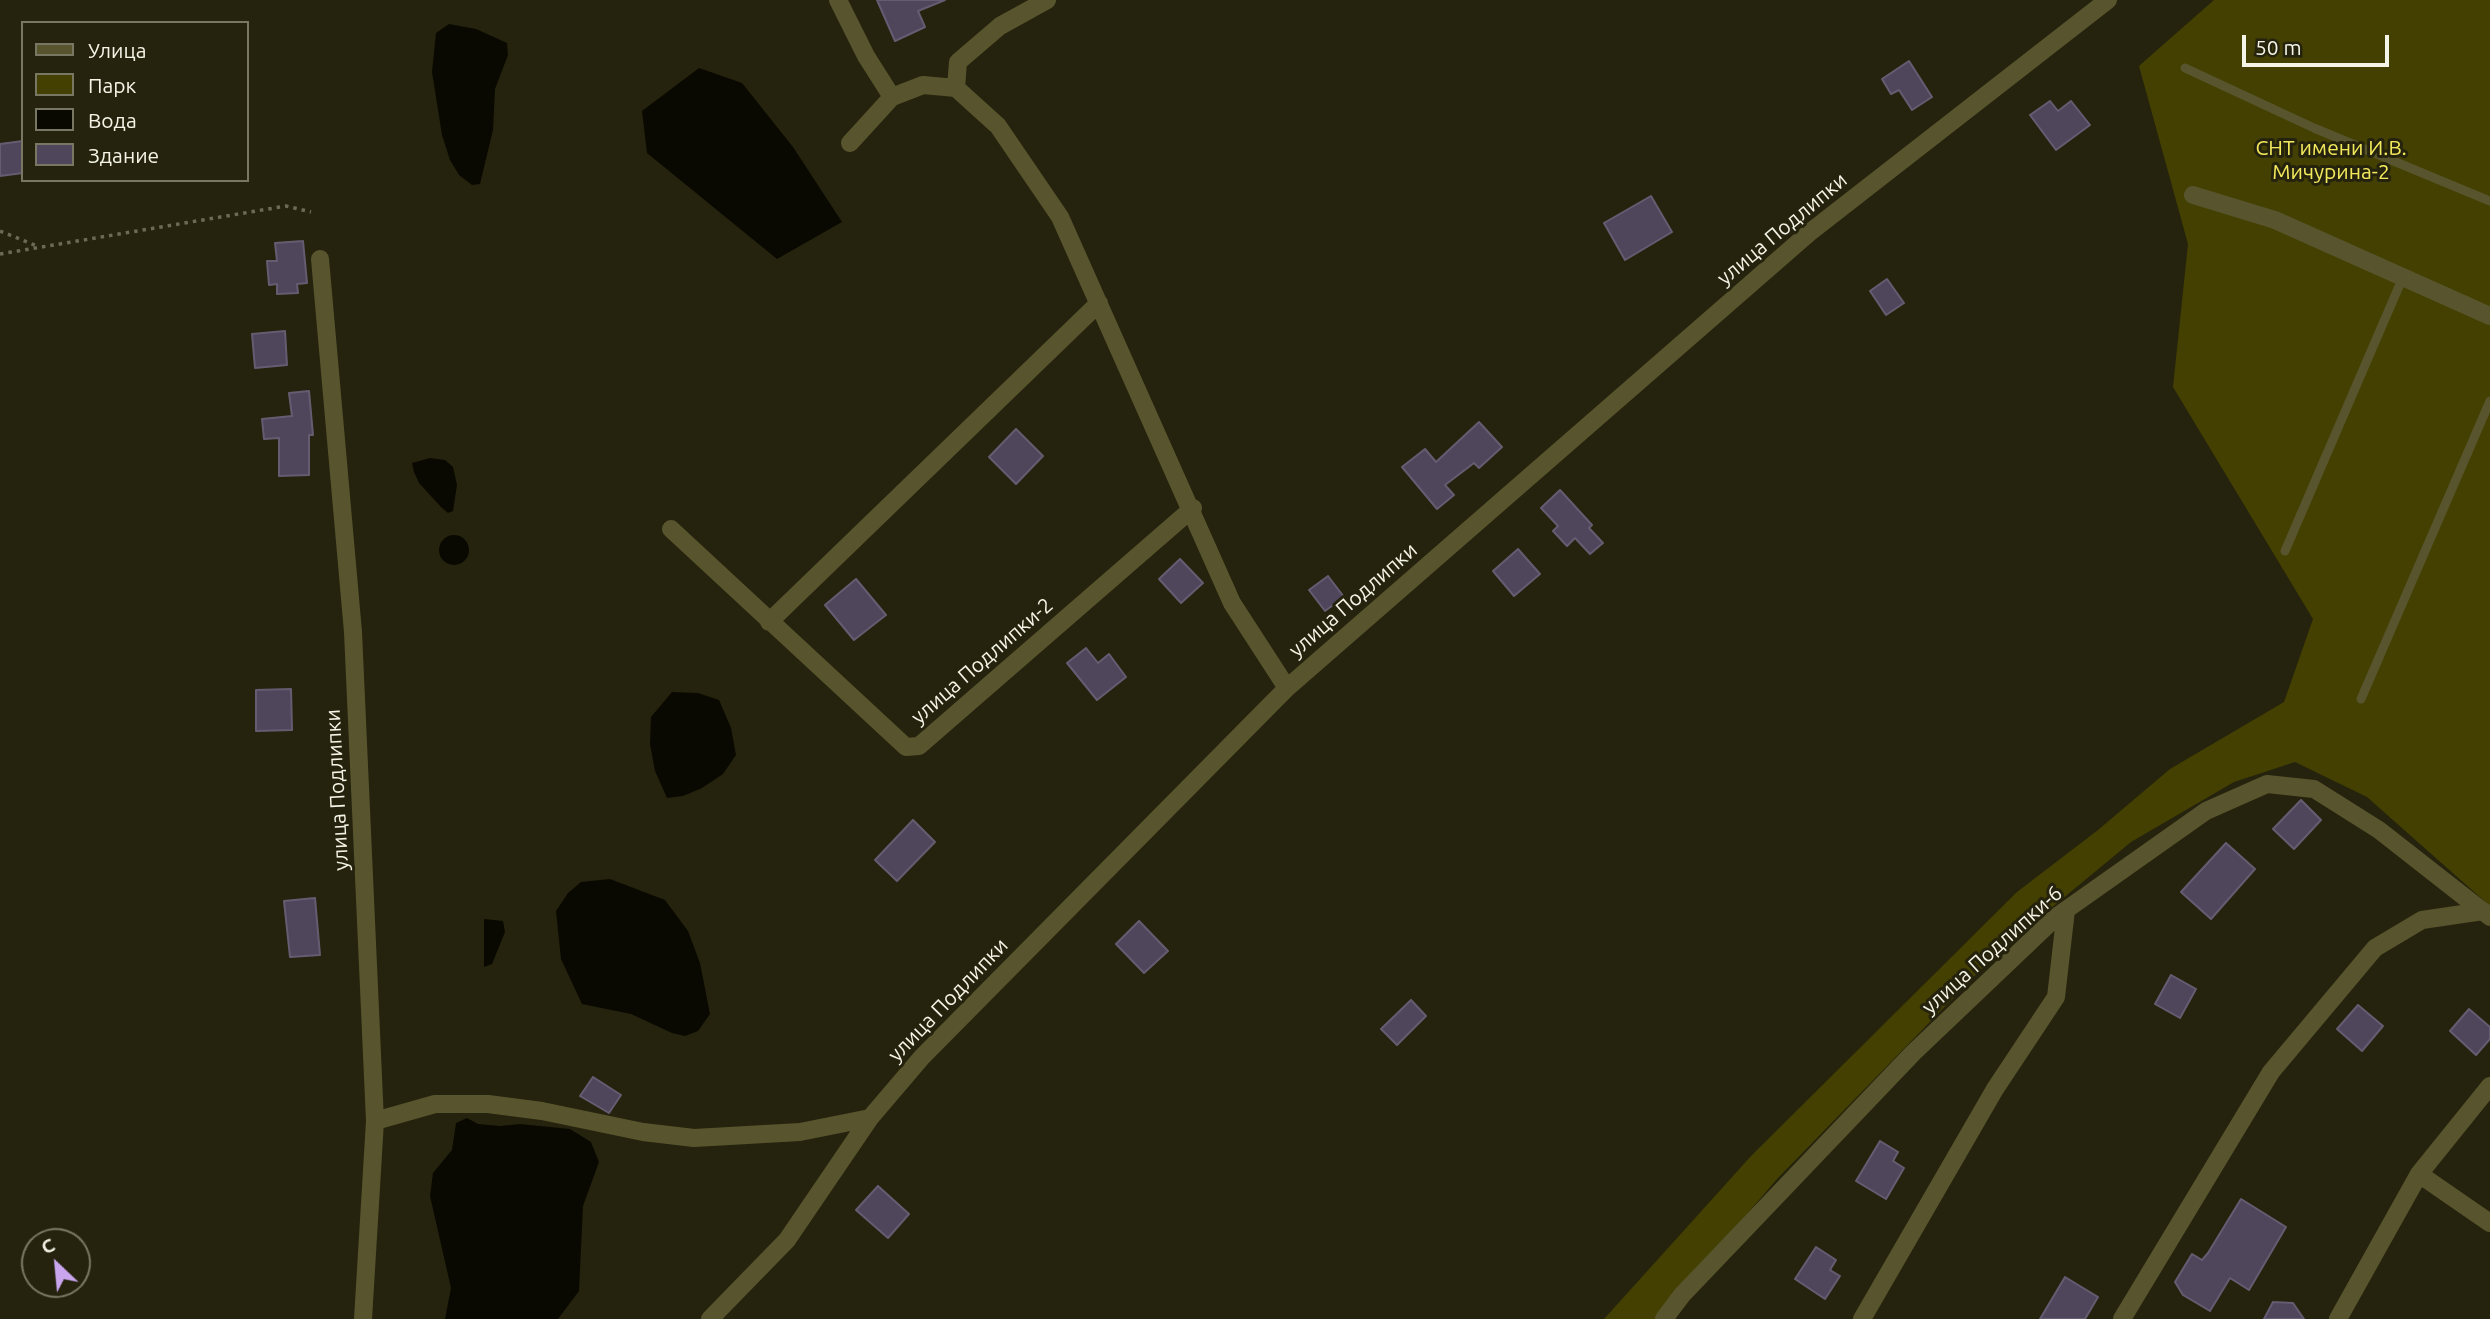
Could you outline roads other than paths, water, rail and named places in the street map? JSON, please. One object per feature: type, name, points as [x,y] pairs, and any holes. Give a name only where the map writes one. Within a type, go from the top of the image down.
[{"type":"street","points":[[838,0],[866,56],[892,97]]},
{"type":"street","points":[[956,88],[958,62],[1000,26],[1047,0]]},
{"type":"street","name":"улица Подлипки","points":[[710,1319],[787,1240],[870,1118],[922,1057],[1287,688],[1809,233],[2108,0]]},
{"type":"street","points":[[850,143],[892,97],[923,85],[956,88],[998,126],[1060,217],[1193,508],[1232,603],[1287,688]]},
{"type":"street","points":[[2193,195],[2275,220],[2490,316]]},
{"type":"street","name":"улица Подлипки","points":[[320,260],[353,632],[375,1121],[363,1319]]},
{"type":"street","points":[[769,622],[1099,303]]},
{"type":"street","name":"улица Подлипки-2","points":[[671,529],[906,747],[919,746],[1193,508]]},
{"type":"street","name":"улица Подлипки-6","points":[[1664,1319],[1682,1295],[1913,1053],[2066,910],[2206,811],[2267,784],[2314,789],[2379,830],[2486,914]]},
{"type":"street","points":[[1862,1319],[1995,1089],[2056,997],[2066,910]]},
{"type":"street","name":"улица Подлипки-6","points":[[2122,1319],[2271,1072],[2375,948],[2422,920],[2486,914]]},
{"type":"street","points":[[2338,1319],[2420,1174],[2490,1086]]},
{"type":"street","points":[[375,1121],[435,1104],[488,1104],[542,1111],[643,1132],[694,1138],[800,1132],[870,1118]]},
{"type":"street","points":[[2420,1174],[2490,1223]]},
{"type":"lane","points":[[2185,68],[2314,128],[2490,201]]},
{"type":"lane","points":[[2285,551],[2403,277]]},
{"type":"lane","points":[[2361,699],[2490,401]]},
{"type":"water","points":[[449,24],[476,29],[507,43],[508,55],[495,89],[493,130],[480,184],[472,185],[459,175],[450,160],[442,135],[432,72],[436,33]]},
{"type":"water","points":[[699,68],[742,83],[793,147],[842,222],[777,259],[647,153],[642,111]]},
{"type":"water","points":[[430,458],[445,460],[453,467],[457,485],[453,511],[448,513],[419,483],[414,472],[412,463]]},
{"type":"water","points":[[454,535],[460,536],[468,544],[468,556],[460,564],[454,565],[448,564],[440,556],[439,550],[440,544],[448,536]]},
{"type":"water","points":[[672,692],[698,693],[719,700],[731,728],[736,755],[723,774],[702,788],[683,796],[667,798],[655,771],[650,744],[651,717]]},
{"type":"water","points":[[610,879],[665,900],[688,931],[700,963],[710,1014],[698,1031],[685,1036],[672,1033],[631,1014],[582,1004],[561,959],[556,911],[568,893],[581,882]]},
{"type":"water","points":[[484,919],[503,921],[505,932],[492,964],[484,967]]},
{"type":"water","points":[[467,1118],[478,1124],[520,1124],[570,1129],[591,1142],[599,1162],[583,1206],[579,1291],[558,1319],[445,1319],[451,1288],[430,1196],[433,1173],[452,1150],[456,1123]]},
{"type":"park label","name":"СНТ имени И.В. Мичурина-2","points":[[2331,160]]}]
